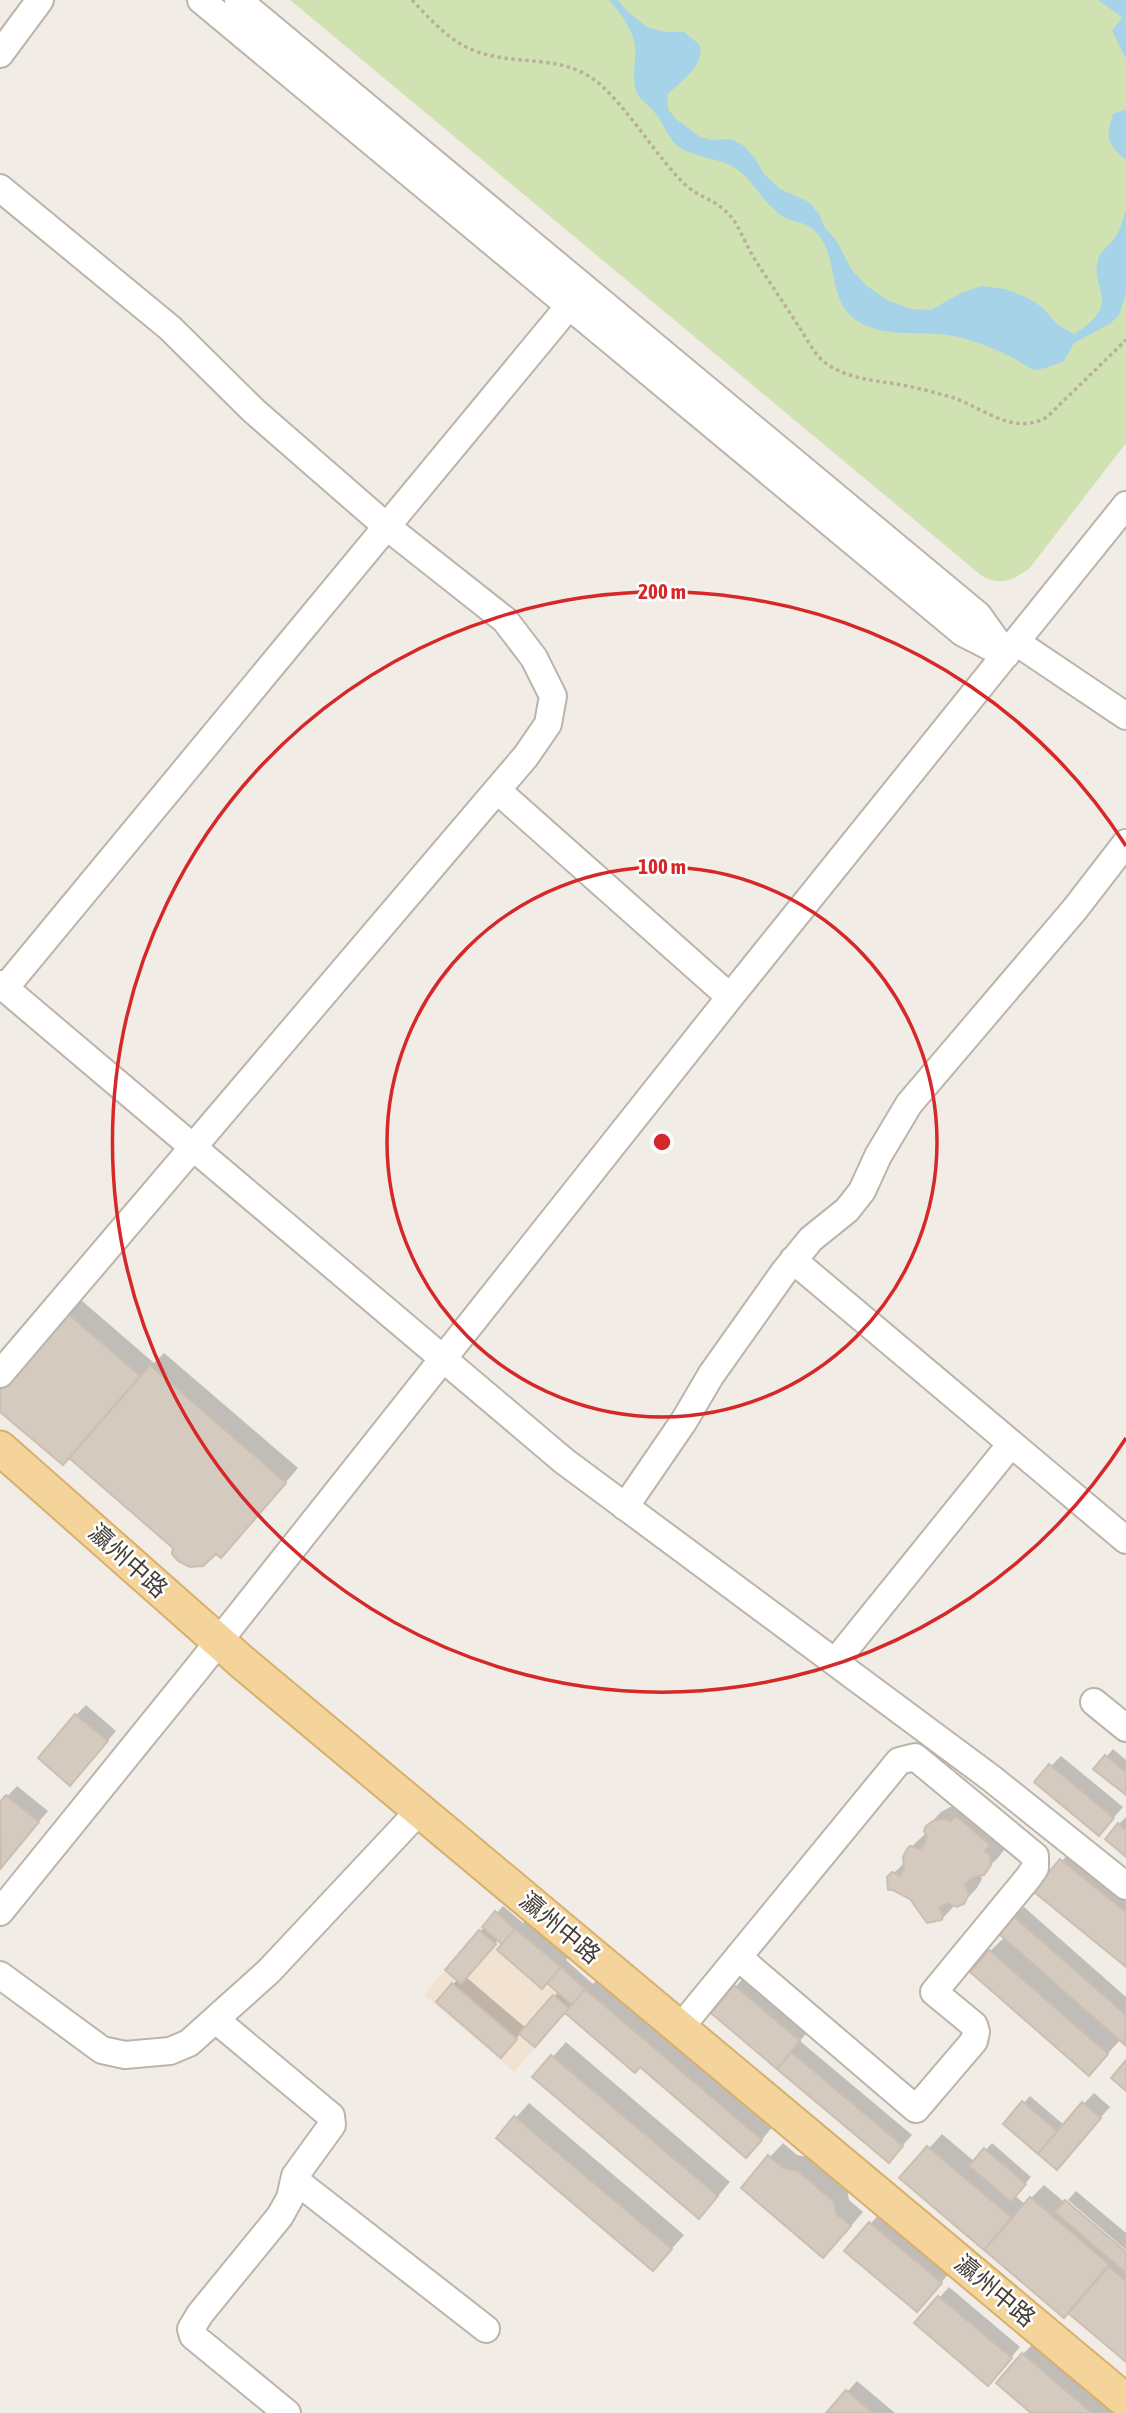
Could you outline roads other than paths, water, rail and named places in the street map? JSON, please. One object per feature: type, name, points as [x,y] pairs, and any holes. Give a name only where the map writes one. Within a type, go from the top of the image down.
[{"type":"main road","name":"瀛州中路","points":[[0,1448],[219,1642],[1126,2400]]},
{"type":"street","points":[[0,54],[40,0]]},
{"type":"street","points":[[201,0],[963,633],[1011,648],[1126,716]]},
{"type":"street","points":[[238,0],[978,615],[1011,648]]},
{"type":"street","points":[[0,188],[170,328],[254,411],[386,526],[505,620],[534,658],[553,696],[548,723],[526,756],[0,1374]]},
{"type":"street","points":[[569,306],[2,986],[564,1461],[991,1778],[1126,1886]]},
{"type":"street","points":[[0,1912],[219,1642],[730,997],[1126,506]]},
{"type":"street","points":[[497,790],[730,997]]},
{"type":"street","points":[[625,1507],[684,1421],[710,1375],[793,1260],[811,1239],[847,1210],[862,1191],[878,1156],[909,1104],[1075,909],[1126,843]]},
{"type":"street","points":[[793,1260],[1126,1540]]},
{"type":"street","points":[[835,1662],[1011,1444]]},
{"type":"street","points":[[1094,1702],[1126,1728]]},
{"type":"street","points":[[680,2028],[738,1957],[899,1761],[915,1757],[1035,1856],[1035,1868],[1028,1878],[934,1992],[974,2025],[976,2032],[974,2040],[916,2109],[738,1957]]},
{"type":"street","points":[[0,1975],[102,2050],[125,2055],[170,2051],[189,2043],[269,1971],[419,1811]]},
{"type":"street","points":[[216,2020],[331,2116],[332,2125],[305,2161],[280,2216],[200,2314],[191,2329],[193,2336],[287,2413]]},
{"type":"street","points":[[295,2180],[486,2329]]},
{"type":"water","points":[[609,0],[618,0],[647,27],[665,32],[684,32],[700,45],[695,67],[667,95],[668,109],[676,119],[700,137],[712,140],[731,139],[743,145],[764,174],[780,189],[809,202],[836,240],[852,270],[867,286],[889,301],[911,309],[931,310],[961,293],[981,286],[1006,289],[1042,307],[1058,325],[1074,334],[1090,323],[1102,304],[1097,278],[1099,257],[1116,236],[1126,210],[1126,293],[1119,315],[1111,323],[1074,343],[1064,361],[1033,370],[1000,351],[963,338],[886,331],[856,320],[840,301],[828,252],[815,231],[775,211],[738,170],[679,147],[655,113],[640,98],[634,79],[635,52],[632,33]]},
{"type":"water","points":[[1098,0],[1126,0],[1126,59],[1112,31],[1122,17]]},
{"type":"water","points":[[1126,109],[1126,160],[1111,145],[1109,129],[1113,114]]}]
